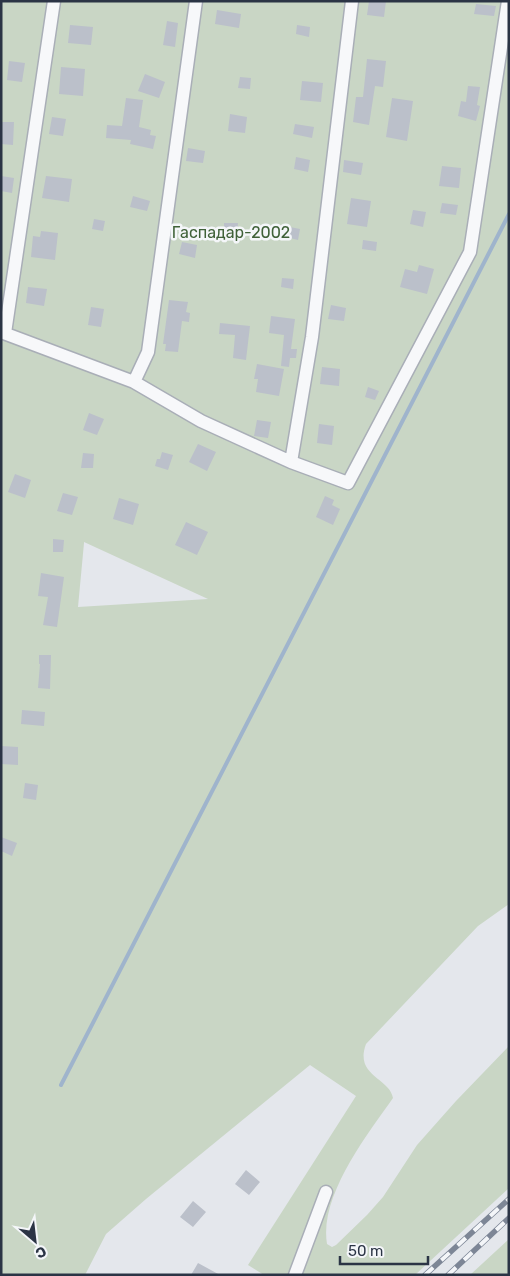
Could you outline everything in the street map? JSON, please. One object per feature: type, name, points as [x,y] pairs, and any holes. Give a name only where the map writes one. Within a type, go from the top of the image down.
[{"type":"street","points":[[54,1],[3,332],[134,382],[201,421],[292,462],[348,483],[470,252],[508,1]]},
{"type":"street","points":[[134,382],[148,352],[196,1]]},
{"type":"street","points":[[292,462],[312,337],[352,1]]},
{"type":"street","points":[[295,1275],[326,1192]]},
{"type":"green space","name":"Гаспадар-2002","points":[[1,1],[509,1],[509,904],[478,926],[366,1044],[364,1055],[368,1070],[386,1086],[393,1098],[347,1167],[338,1186],[330,1206],[326,1225],[327,1244],[332,1247],[336,1245],[367,1215],[383,1197],[417,1145],[509,1046],[509,1188],[415,1275],[264,1275],[248,1265],[356,1096],[310,1065],[106,1234],[85,1275],[1,1275]],"holes":[[[84,542],[208,599],[78,607]]]},
{"type":"green space","points":[[509,1239],[509,1275],[470,1275]]},
{"type":"building","points":[[369,1],[386,1],[384,17],[367,15]]},
{"type":"building","points":[[476,4],[496,6],[494,16],[474,14]]},
{"type":"building","points":[[217,10],[241,14],[239,28],[215,24]]},
{"type":"building","points":[[167,21],[178,23],[175,47],[163,45]]},
{"type":"building","points":[[70,25],[93,27],[91,45],[68,43]]},
{"type":"building","points":[[297,25],[310,27],[309,37],[296,34]]},
{"type":"building","points":[[367,59],[386,61],[383,87],[375,86],[369,125],[353,122],[356,97],[363,97]]},
{"type":"building","points":[[9,61],[25,63],[22,82],[7,80]]},
{"type":"building","points":[[61,67],[85,69],[83,96],[59,94]]},
{"type":"building","points":[[145,74],[165,82],[159,98],[138,91]]},
{"type":"building","points":[[240,77],[251,78],[250,89],[238,88]]},
{"type":"building","points":[[302,81],[323,83],[321,102],[300,100]]},
{"type":"building","points":[[468,86],[480,87],[477,105],[480,106],[476,121],[458,116],[461,101],[466,102]]},
{"type":"building","points":[[126,98],[143,100],[139,127],[151,130],[150,135],[156,136],[153,149],[130,144],[131,140],[106,138],[107,125],[122,126]]},
{"type":"building","points":[[392,98],[413,101],[407,141],[386,137]]},
{"type":"building","points":[[230,114],[247,117],[245,133],[228,131]]},
{"type":"building","points":[[52,117],[66,119],[63,136],[49,134]]},
{"type":"building","points":[[1,122],[14,122],[13,145],[1,144]]},
{"type":"building","points":[[295,124],[314,127],[312,138],[293,134]]},
{"type":"building","points":[[188,148],[205,151],[203,163],[186,161]]},
{"type":"building","points":[[296,157],[310,160],[308,172],[294,169]]},
{"type":"building","points":[[344,160],[363,163],[361,175],[343,172]]},
{"type":"building","points":[[442,166],[461,168],[459,188],[439,186]]},
{"type":"building","points":[[1,176],[14,178],[12,193],[1,191]]},
{"type":"building","points":[[46,176],[72,179],[69,202],[42,198]]},
{"type":"building","points":[[133,196],[150,201],[147,211],[130,207]]},
{"type":"building","points":[[351,198],[371,201],[367,227],[347,224]]},
{"type":"building","points":[[442,203],[458,205],[456,215],[440,213]]},
{"type":"building","points":[[413,210],[426,212],[423,227],[410,224]]},
{"type":"building","points":[[94,219],[105,221],[103,231],[92,229]]},
{"type":"building","points":[[224,223],[238,223],[237,236],[224,235]]},
{"type":"building","points":[[285,226],[300,229],[298,240],[282,236]]},
{"type":"building","points":[[41,231],[58,233],[55,260],[31,257],[33,236],[40,237]]},
{"type":"building","points":[[363,240],[377,242],[376,251],[362,249]]},
{"type":"building","points":[[182,242],[197,245],[195,258],[179,254]]},
{"type":"building","points":[[419,265],[434,269],[427,294],[400,287],[405,269],[417,272]]},
{"type":"building","points":[[282,278],[294,279],[293,289],[281,287]]},
{"type":"building","points":[[28,287],[47,289],[44,306],[26,303]]},
{"type":"building","points":[[169,300],[188,302],[186,312],[190,313],[189,322],[182,321],[178,352],[165,351],[166,344],[163,344]]},
{"type":"building","points":[[331,305],[346,308],[344,321],[328,319]]},
{"type":"building","points":[[91,307],[104,309],[101,327],[88,325]]},
{"type":"building","points":[[271,316],[295,319],[291,349],[297,349],[296,358],[290,358],[289,367],[281,366],[284,335],[269,333]]},
{"type":"building","points":[[220,323],[250,326],[246,360],[233,358],[235,335],[219,334]]},
{"type":"building","points":[[257,364],[284,369],[279,396],[256,392],[258,379],[254,379]]},
{"type":"building","points":[[322,367],[340,369],[339,386],[320,384]]},
{"type":"building","points":[[368,387],[379,391],[375,400],[365,397]]},
{"type":"building","points":[[89,413],[104,419],[97,435],[83,430]]},
{"type":"building","points":[[257,420],[271,422],[268,438],[254,436]]},
{"type":"building","points":[[319,424],[334,426],[332,445],[317,443]]},
{"type":"building","points":[[198,444],[216,452],[207,471],[189,462]]},
{"type":"building","points":[[162,452],[173,455],[168,470],[155,466]]},
{"type":"building","points":[[83,453],[94,454],[93,468],[81,468]]},
{"type":"building","points":[[15,474],[31,480],[25,498],[8,492]]},
{"type":"building","points":[[63,493],[78,497],[72,515],[57,511]]},
{"type":"building","points":[[325,496],[334,500],[332,505],[340,509],[333,525],[316,517]]},
{"type":"building","points":[[119,498],[139,504],[133,525],[113,519]]},
{"type":"building","points":[[186,522],[208,532],[197,555],[175,545]]},
{"type":"building","points":[[53,539],[64,540],[63,552],[53,552]]},
{"type":"building","points":[[41,573],[64,577],[57,627],[43,625],[48,597],[38,596]]},
{"type":"building","points":[[39,655],[51,655],[50,689],[38,688]]},
{"type":"building","points":[[22,710],[45,712],[44,726],[21,724]]},
{"type":"building","points":[[1,746],[18,747],[18,765],[1,764]]},
{"type":"building","points":[[25,783],[38,785],[36,800],[23,798]]},
{"type":"building","points":[[1,837],[17,843],[12,856],[1,851]]},
{"type":"building","points":[[246,1170],[260,1182],[249,1195],[235,1184]]},
{"type":"building","points":[[193,1201],[206,1212],[193,1227],[180,1217]]},
{"type":"building","points":[[198,1263],[220,1275],[191,1275]]},
{"type":"waterway","points":[[61,1085],[509,214]]},
{"type":"railway","points":[[425,1275],[509,1199]]},
{"type":"railway","points":[[448,1275],[509,1218]]}]
